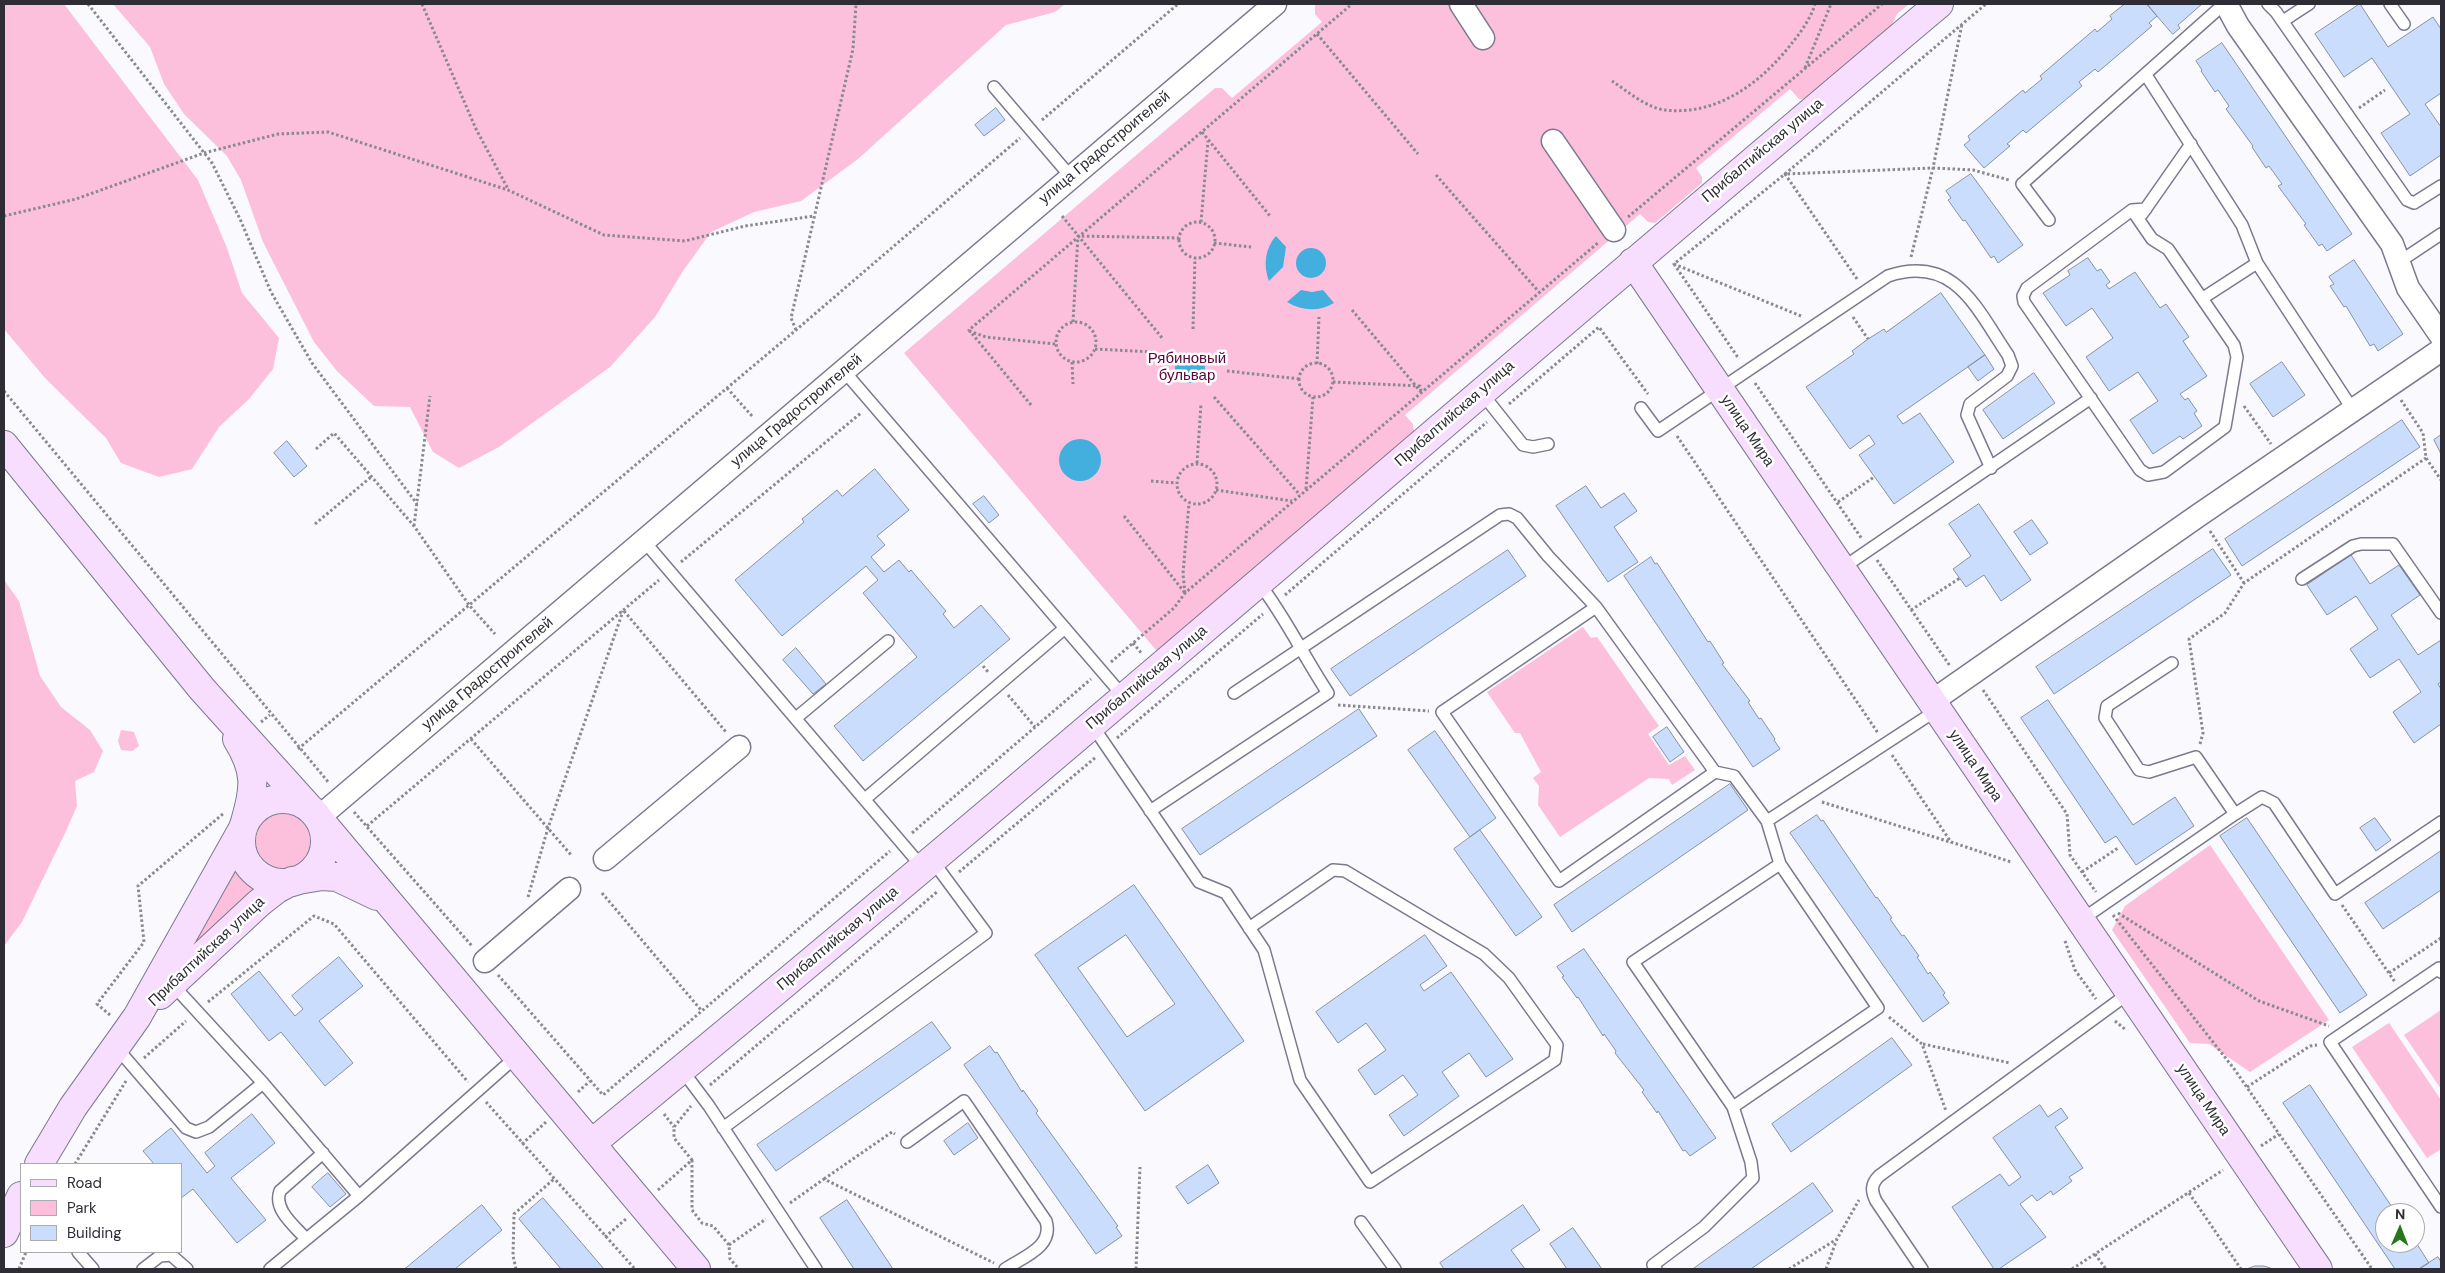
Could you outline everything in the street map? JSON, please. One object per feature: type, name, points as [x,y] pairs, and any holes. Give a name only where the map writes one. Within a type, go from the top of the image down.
[{"type":"street","name":"улица Градостроителей","points":[[315,814],[342,798],[1275,4]]},
{"type":"street","points":[[1461,4],[1483,38]]},
{"type":"street","name":"Прибалтийская улица","points":[[202,689],[315,814],[388,904],[592,1143],[682,1070],[1124,697],[1267,593],[1481,392],[1938,4]]},
{"type":"street","points":[[2225,4],[2238,26],[2396,253],[2408,288],[2441,336]]},
{"type":"street","points":[[1552,141],[1614,230]]},
{"type":"street","name":"улица Мира","points":[[1633,262],[1934,706],[2070,927],[2130,993],[2318,1269]]},
{"type":"street","points":[[1934,706],[1966,677],[2441,350]]},
{"type":"street","points":[[4,445],[202,689],[239,742],[253,774],[253,795],[239,820],[242,850],[252,869],[270,880],[292,882],[310,873],[322,857],[325,837],[315,814],[295,801],[275,800],[257,808],[239,820]]},
{"type":"street","points":[[605,859],[738,747]]},
{"type":"street","name":"Прибалтийская улица","points":[[40,1163],[73,1107],[167,978],[239,820]]},
{"type":"street","name":"Прибалтийская улица","points":[[167,978],[277,888],[292,882],[322,876],[337,877],[366,889],[388,904]]},
{"type":"street","points":[[485,961],[568,889]]},
{"type":"street","points":[[592,1143],[696,1269]]},
{"type":"street","points":[[4,1233],[20,1198]]},
{"type":"lane","points":[[2049,220],[2022,184],[2225,4]]},
{"type":"lane","points":[[2268,4],[2283,21],[2406,200],[2414,202],[2421,200],[2441,186]]},
{"type":"lane","points":[[2283,21],[2310,4]]},
{"type":"lane","points":[[2390,4],[2404,24]]},
{"type":"lane","points":[[2146,75],[2242,225],[2257,262],[2353,410]]},
{"type":"lane","points":[[994,87],[1071,178]]},
{"type":"lane","points":[[2138,220],[2191,144]]},
{"type":"lane","points":[[2132,210],[2152,239],[2168,250],[2203,298],[2234,345],[2237,357],[2227,422],[2222,431],[2164,472],[2148,475],[2140,470],[2024,302],[2023,296],[2027,288],[2132,210],[2146,209]]},
{"type":"lane","points":[[2396,253],[2441,234]]},
{"type":"lane","points":[[2203,298],[2257,262]]},
{"type":"lane","points":[[1641,408],[1658,431],[1888,276],[1908,270],[1924,271],[1946,278],[1964,290],[2008,355],[2012,366],[2007,376],[1970,404],[1967,415],[1991,468]]},
{"type":"lane","points":[[844,371],[1124,697]]},
{"type":"lane","points":[[1481,392],[1524,446],[1533,447],[1548,444]]},
{"type":"lane","points":[[1841,569],[2091,398]]},
{"type":"lane","points":[[1234,693],[1500,516],[1509,514],[1517,518],[1548,556],[1596,607],[1715,772],[1734,776],[1767,821],[1780,864],[1878,1008],[1734,1107]]},
{"type":"lane","points":[[644,541],[901,842],[949,882],[986,933],[723,1128]]},
{"type":"lane","points":[[2302,579],[2353,546],[2361,544],[2392,544],[2441,614]]},
{"type":"lane","points":[[1150,810],[1328,693],[1267,593]]},
{"type":"lane","points":[[1596,607],[1442,712],[1559,881],[1715,772]]},
{"type":"lane","points":[[865,800],[1065,628]]},
{"type":"lane","points":[[796,718],[888,641]]},
{"type":"lane","points":[[2172,663],[2107,706],[2105,718],[2139,770],[2149,772],[2196,758],[2235,814]]},
{"type":"lane","points":[[1767,821],[1885,744],[1934,706]]},
{"type":"lane","points":[[1091,725],[1108,746],[1199,882],[1226,893],[1249,928],[1264,950],[1300,1080],[1370,1182],[1555,1060],[1557,1045],[1509,978],[1484,954],[1345,871],[1333,870],[1249,928]]},
{"type":"lane","points":[[2070,927],[2256,799],[2269,798],[2274,803],[2335,894],[2441,822]]},
{"type":"lane","points":[[1656,1269],[1653,1265],[1704,1227],[1753,1178],[1751,1162],[1734,1107],[1633,962],[1780,864]]},
{"type":"lane","points":[[2441,972],[2439,968],[2330,1042],[2441,1207]]},
{"type":"lane","points":[[167,978],[263,1082],[359,1196]]},
{"type":"lane","points":[[1922,1269],[1876,1201],[1872,1194],[1872,1183],[1878,1176],[2130,993]]},
{"type":"lane","points":[[127,1031],[186,1128],[196,1132],[209,1127],[263,1082]]},
{"type":"lane","points":[[270,1269],[359,1196],[518,1055]]},
{"type":"lane","points":[[682,1070],[723,1128],[816,1269]]},
{"type":"lane","points":[[907,1142],[964,1101],[1046,1221],[1048,1228],[1048,1235],[1044,1243],[1006,1269]]},
{"type":"lane","points":[[306,1239],[280,1208],[277,1199],[280,1191],[323,1153]]},
{"type":"lane","points":[[1361,1222],[1394,1269]]},
{"type":"lane","points":[[79,1253],[93,1269]]},
{"type":"lane","points":[[143,1269],[160,1256],[171,1255],[187,1269]]},
{"type":"path","points":[[88,4],[212,163],[240,219],[271,292],[312,363],[417,504]]},
{"type":"path","points":[[422,4],[476,129],[508,190]]},
{"type":"path","points":[[796,330],[790,318],[853,49],[856,4]]},
{"type":"path","points":[[298,748],[796,330],[1178,4]]},
{"type":"path","points":[[969,330],[1352,4]]},
{"type":"path","points":[[1612,81],[1663,110],[1683,110],[1707,106],[1728,98],[1766,73],[1798,36],[1812,13],[1815,4]]},
{"type":"path","points":[[1805,69],[1831,4]]},
{"type":"path","points":[[603,1096],[701,1010],[901,842],[1174,608],[1185,593],[1882,4]]},
{"type":"path","points":[[1674,264],[1785,174],[1986,4]]},
{"type":"path","points":[[1908,270],[1933,168],[1962,24]]},
{"type":"path","points":[[1317,34],[1418,154]]},
{"type":"path","points":[[4,216],[76,199],[204,153],[278,134],[328,132],[508,190],[604,235],[685,241],[745,226],[814,216]]},
{"type":"path","points":[[1202,132],[1270,216]]},
{"type":"path","points":[[1201,222],[1208,140]]},
{"type":"path","points":[[1785,174],[1933,168],[1973,170],[2022,184]]},
{"type":"path","points":[[1785,174],[1866,291]]},
{"type":"path","points":[[1436,175],[1539,292]]},
{"type":"path","points":[[1062,216],[1164,339]]},
{"type":"path","points":[[1201,222],[1212,230],[1214,243],[1208,254],[1195,258],[1183,251],[1179,238],[1186,225],[1201,222]]},
{"type":"path","points":[[1078,236],[1179,238]]},
{"type":"path","points":[[1072,322],[1078,236]]},
{"type":"path","points":[[1214,243],[1251,247]]},
{"type":"path","points":[[1193,329],[1195,258]]},
{"type":"path","points":[[1674,264],[1818,323]]},
{"type":"path","points":[[1674,264],[1952,670],[1980,686],[2068,814],[2070,855],[2104,904],[2247,1087],[2372,1269]]},
{"type":"path","points":[[1844,306],[1868,340]]},
{"type":"path","points":[[1352,310],[1421,392]]},
{"type":"path","points":[[1317,364],[1319,317]]},
{"type":"path","points":[[1072,322],[1084,323],[1093,330],[1096,337],[1095,348],[1086,360],[1072,362],[1060,354],[1056,344],[1060,330],[1072,322]]},
{"type":"path","points":[[739,1269],[730,1259],[729,1245],[713,1226],[702,1223],[692,1210],[692,1160],[674,1138],[674,1127],[700,1094],[1108,746],[1267,593],[1497,414],[1599,327],[1669,423],[1951,842]]},
{"type":"path","points":[[969,330],[986,337],[1056,344]]},
{"type":"path","points":[[969,330],[1031,405]]},
{"type":"path","points":[[1095,348],[1153,352]]},
{"type":"path","points":[[1072,362],[1073,384]]},
{"type":"path","points":[[1317,364],[1329,370],[1333,382],[1326,394],[1313,397],[1303,390],[1300,378],[1306,368],[1317,364]]},
{"type":"path","points":[[1227,371],[1300,378]]},
{"type":"path","points":[[1333,382],[1420,386],[1421,392]]},
{"type":"path","points":[[2391,384],[2423,432],[2426,458],[2441,480]]},
{"type":"path","points":[[727,388],[752,416]]},
{"type":"path","points":[[2233,389],[2282,458]]},
{"type":"path","points":[[4,391],[270,715],[367,826],[623,610],[873,403]]},
{"type":"path","points":[[414,526],[430,396]]},
{"type":"path","points":[[1214,397],[1300,495]]},
{"type":"path","points":[[1306,490],[1313,397]]},
{"type":"path","points":[[1197,463],[1201,404]]},
{"type":"path","points":[[316,449],[334,433],[414,526],[469,605],[495,634]]},
{"type":"path","points":[[2196,758],[2203,733],[2189,639],[2225,613],[2244,582],[2426,458]]},
{"type":"path","points":[[1197,463],[1204,465],[1213,472],[1217,483],[1212,497],[1203,503],[1189,503],[1181,496],[1176,483],[1182,469],[1197,463]]},
{"type":"path","points":[[315,524],[371,477]]},
{"type":"path","points":[[1838,502],[1874,477]]},
{"type":"path","points":[[1151,481],[1176,483]]},
{"type":"path","points":[[1216,490],[1293,501]]},
{"type":"path","points":[[1185,593],[1183,574],[1189,503]]},
{"type":"path","points":[[2199,515],[2244,582]]},
{"type":"path","points":[[1124,516],[1185,593]]},
{"type":"path","points":[[1911,610],[1960,578]]},
{"type":"path","points":[[623,610],[738,747]]},
{"type":"path","points":[[527,899],[548,828],[623,610]]},
{"type":"path","points":[[1328,693],[1336,705],[1442,712]]},
{"type":"path","points":[[246,736],[270,715]]},
{"type":"path","points":[[471,739],[572,856]]},
{"type":"path","points":[[1805,796],[2011,860],[2016,869]]},
{"type":"path","points":[[152,1050],[140,1037],[127,1031],[97,1004],[144,942],[138,886],[239,820]]},
{"type":"path","points":[[2082,872],[2118,848]]},
{"type":"path","points":[[602,893],[701,1010]]},
{"type":"path","points":[[2335,894],[2402,993]]},
{"type":"path","points":[[2104,904],[2259,1001],[2346,1031]]},
{"type":"path","points":[[2070,927],[2065,941],[2076,970],[2104,1012],[2127,1031]]},
{"type":"path","points":[[2389,974],[2441,938]]},
{"type":"path","points":[[1878,1008],[1922,1044],[2029,1067]]},
{"type":"path","points":[[2247,1087],[2310,1046],[2330,1042]]},
{"type":"path","points":[[1922,1044],[1950,1123]]},
{"type":"path","points":[[729,1245],[892,1132],[907,1142]]},
{"type":"path","points":[[2258,1148],[2279,1134]]},
{"type":"path","points":[[605,1237],[692,1160]]},
{"type":"path","points":[[2072,1269],[2224,1171],[2218,1163]]},
{"type":"path","points":[[1136,1269],[1140,1167]]},
{"type":"path","points":[[516,1269],[513,1256],[514,1214],[554,1179]]},
{"type":"path","points":[[824,1179],[1006,1269]]},
{"type":"path","points":[[1826,1269],[1837,1239],[1858,1202],[1872,1183]]},
{"type":"path","points":[[2190,1194],[2241,1269]]},
{"type":"path","points":[[1789,1269],[1837,1239]]},
{"type":"path","points":[[19,1269],[26,1253]]},
{"type":"path","points":[[2095,1254],[2106,1269]]},
{"type":"green space","points":[[4,4],[64,4],[198,180],[227,248],[242,293],[279,338],[273,369],[249,399],[219,427],[192,469],[159,477],[121,463],[106,438],[45,378],[4,329]]},
{"type":"green space","points":[[113,4],[1065,4],[1055,12],[1006,25],[858,159],[801,201],[754,212],[711,232],[683,271],[655,317],[610,367],[499,447],[459,468],[433,452],[410,407],[374,406],[337,371],[314,342],[263,242],[241,180],[227,156],[184,114],[164,84],[150,47]]},
{"type":"green space","name":"Рябиновый бульвар","points":[[1315,4],[1909,4],[1897,14],[1889,32],[1807,100],[1799,99],[1790,89],[1696,168],[1702,177],[1702,183],[1655,223],[1648,222],[1640,214],[1405,415],[1413,424],[1414,431],[1157,651],[904,353],[1215,88],[1222,88],[1232,98],[1322,22],[1315,14]]},
{"type":"green space","points":[[4,580],[19,601],[40,676],[61,707],[90,730],[103,751],[94,772],[75,781],[77,806],[22,922],[4,946]]},
{"type":"green space","points":[[1583,627],[1591,638],[1597,637],[1659,726],[1648,734],[1669,765],[1685,756],[1695,770],[1672,785],[1669,779],[1649,778],[1560,837],[1538,805],[1539,786],[1533,778],[1541,772],[1520,733],[1515,733],[1487,692]]},
{"type":"green space","points":[[121,730],[134,732],[139,746],[132,751],[121,750],[118,741]]},
{"type":"green space","points":[[283,814],[293,816],[302,822],[308,831],[310,841],[308,851],[302,860],[293,866],[283,868],[273,866],[264,860],[258,851],[256,841],[258,831],[264,822],[273,816]]},
{"type":"green space","points":[[2210,845],[2329,1020],[2250,1072],[2209,1044],[2190,1043],[2112,930],[2125,906]]},
{"type":"green space","points":[[235,867],[245,882],[258,892],[187,953]]},
{"type":"green space","points":[[2441,1010],[2441,1089],[2404,1035]]},
{"type":"green space","points":[[2389,1023],[2441,1100],[2441,1149],[2427,1158],[2352,1047]]},
{"type":"water","points":[[1276,236],[1286,247],[1283,267],[1269,281],[1266,257],[1269,246]]},
{"type":"water","points":[[1311,248],[1317,249],[1325,257],[1325,269],[1317,277],[1311,278],[1305,277],[1297,269],[1296,263],[1297,257],[1305,249]]},
{"type":"water","points":[[1301,290],[1312,292],[1323,290],[1334,303],[1322,308],[1305,309],[1287,302]]},
{"type":"water","points":[[1190,353],[1196,354],[1204,362],[1204,374],[1196,382],[1190,383],[1184,382],[1176,374],[1175,368],[1176,362],[1184,354]]},
{"type":"water","points":[[1084,439],[1092,442],[1098,448],[1101,460],[1098,472],[1092,478],[1076,481],[1068,478],[1062,472],[1059,456],[1062,448],[1068,442]]},
{"type":"building","points":[[2125,4],[2147,4],[2157,16],[2149,23],[2152,26],[2098,72],[2095,69],[2079,82],[2082,86],[2026,133],[2023,130],[2007,144],[2010,146],[1984,168],[1964,145],[1970,140],[1968,136],[2023,90],[2025,93],[2042,79],[2040,76],[2095,29],[2097,32],[2112,19],[2110,16]]},
{"type":"building","points":[[2147,4],[2202,4],[2178,25],[2180,28],[2173,34]]},
{"type":"building","points":[[2360,4],[2388,47],[2433,17],[2441,29],[2441,93],[2425,104],[2441,127],[2441,155],[2410,176],[2381,133],[2410,114],[2372,58],[2344,77],[2315,34]]},
{"type":"building","points":[[2222,43],[2352,234],[2327,251],[2322,244],[2319,246],[2304,225],[2306,224],[2278,186],[2282,184],[2269,166],[2266,168],[2253,146],[2226,109],[2229,106],[2218,90],[2215,92],[2201,71],[2196,61]]},
{"type":"building","points":[[996,108],[1005,120],[984,136],[975,125]]},
{"type":"building","points":[[1971,174],[2023,245],[1998,263],[1994,256],[1991,258],[1965,220],[1963,221],[1948,200],[1951,198],[1946,191]]},
{"type":"building","points":[[2088,258],[2097,271],[2101,269],[2110,282],[2106,285],[2109,289],[2135,272],[2160,308],[2166,304],[2189,337],[2183,341],[2207,376],[2180,394],[2185,400],[2188,398],[2197,411],[2194,413],[2202,426],[2183,439],[2180,436],[2153,454],[2130,420],[2158,401],[2138,372],[2109,391],[2086,357],[2113,338],[2092,308],[2066,326],[2043,293],[2070,275],[2068,271]]},
{"type":"building","points":[[2354,260],[2403,334],[2378,351],[2374,344],[2370,346],[2346,306],[2344,307],[2330,286],[2334,284],[2329,277]]},
{"type":"building","points":[[1941,293],[1985,355],[1897,416],[1903,424],[1920,413],[1954,462],[1894,504],[1859,455],[1875,444],[1869,435],[1850,449],[1806,387],[1854,354],[1852,351],[1868,339],[1884,329],[1886,332]]},
{"type":"building","points":[[1985,355],[1994,369],[1978,381],[1968,367]]},
{"type":"building","points":[[2282,362],[2305,395],[2273,417],[2250,384]]},
{"type":"building","points":[[2034,373],[2055,403],[2003,439],[1983,410]]},
{"type":"building","points":[[2402,420],[2420,447],[2242,566],[2225,539]]},
{"type":"building","points":[[2441,435],[2441,454],[2434,440]]},
{"type":"building","points":[[287,441],[307,466],[294,477],[274,453]]},
{"type":"building","points":[[875,469],[909,510],[877,536],[885,545],[871,557],[884,572],[899,560],[909,572],[911,570],[946,611],[943,614],[954,628],[981,605],[1010,639],[863,761],[834,726],[917,657],[863,593],[878,580],[866,566],[782,636],[735,580],[804,522],[802,519],[837,490],[842,496]]},
{"type":"building","points":[[1586,486],[1601,508],[1624,493],[1637,511],[1614,527],[1638,562],[1608,582],[1556,506]]},
{"type":"building","points":[[984,496],[999,515],[989,523],[973,504]]},
{"type":"building","points":[[1979,504],[2031,580],[2001,601],[1984,575],[1966,587],[1953,569],[1971,556],[1949,524]]},
{"type":"building","points":[[2032,520],[2048,543],[2030,555],[2014,532]]},
{"type":"building","points":[[2213,549],[2231,575],[2054,694],[2036,667]]},
{"type":"building","points":[[1508,550],[1526,576],[1350,696],[1331,669]]},
{"type":"building","points":[[2351,555],[2370,584],[2399,565],[2420,595],[2391,615],[2418,655],[2441,640],[2441,682],[2438,684],[2441,689],[2441,724],[2414,743],[2393,712],[2421,692],[2399,659],[2370,678],[2350,649],[2378,629],[2356,596],[2327,615],[2307,585]]},
{"type":"building","points":[[1651,557],[1655,564],[1657,563],[1708,642],[1710,641],[1724,663],[1722,664],[1750,701],[1748,702],[1759,719],[1761,718],[1780,749],[1753,767],[1624,576]]},
{"type":"building","points":[[796,648],[826,684],[813,694],[783,660]]},
{"type":"building","points":[[2048,700],[2133,825],[2175,797],[2194,826],[2136,865],[2116,836],[2105,843],[2021,718]]},
{"type":"building","points":[[1359,709],[1377,736],[1200,855],[1182,829]]},
{"type":"building","points":[[1667,727],[1684,752],[1670,762],[1653,737]]},
{"type":"building","points":[[1435,731],[1496,818],[1470,837],[1408,750]]},
{"type":"building","points":[[1730,784],[1748,810],[1572,932],[1554,905]]},
{"type":"building","points":[[1817,815],[1821,821],[1823,820],[1876,898],[1892,918],[1890,919],[1902,936],[1904,935],[1919,956],[1917,957],[1928,974],[1930,972],[1945,993],[1943,995],[1949,1003],[1923,1022],[1790,833]]},
{"type":"building","points":[[2247,818],[2367,995],[2340,1013],[2220,836]]},
{"type":"building","points":[[2375,818],[2391,840],[2376,851],[2360,828]]},
{"type":"building","points":[[1480,830],[1542,917],[1516,936],[1454,849]]},
{"type":"building","points":[[2441,851],[2441,890],[2383,929],[2365,903]]},
{"type":"building","points":[[1134,885],[1244,1041],[1145,1111],[1035,955]],"holes":[[[1126,935],[1175,1004],[1127,1037],[1078,968]]]},
{"type":"building","points":[[1425,935],[1447,966],[1420,985],[1424,991],[1451,972],[1513,1059],[1486,1077],[1469,1053],[1442,1072],[1459,1096],[1404,1136],[1389,1115],[1418,1095],[1403,1075],[1375,1095],[1358,1070],[1386,1050],[1366,1023],[1338,1043],[1316,1012]]},
{"type":"building","points":[[1584,949],[1716,1138],[1690,1156],[1685,1150],[1683,1151],[1658,1111],[1657,1113],[1642,1092],[1644,1090],[1615,1053],[1616,1051],[1604,1034],[1603,1036],[1578,997],[1562,977],[1564,976],[1557,967]]},
{"type":"building","points":[[339,957],[363,986],[319,1021],[353,1063],[325,1086],[281,1032],[269,1041],[231,994],[259,971],[295,1016],[303,1009],[292,996]]},
{"type":"building","points":[[932,1022],[951,1048],[776,1171],[757,1145]]},
{"type":"building","points":[[1892,1038],[1912,1065],[1791,1152],[1772,1124]]},
{"type":"building","points":[[990,1046],[995,1053],[997,1052],[1022,1092],[1023,1090],[1038,1111],[1036,1113],[1118,1226],[1116,1227],[1122,1236],[1096,1254],[964,1065]]},
{"type":"building","points":[[2310,1085],[2389,1203],[2375,1203],[2375,1239],[2283,1103]]},
{"type":"building","points":[[2040,1105],[2048,1117],[2061,1108],[2068,1118],[2055,1127],[2083,1168],[2069,1177],[2072,1181],[2053,1195],[2051,1191],[2037,1201],[2032,1195],[2020,1204],[2046,1237],[1999,1269],[1994,1269],[1952,1207],[2000,1174],[2009,1186],[2021,1177],[1993,1138]]},
{"type":"building","points":[[252,1114],[275,1143],[231,1178],[266,1220],[237,1243],[193,1189],[182,1197],[182,1163],[153,1163],[143,1151],[171,1128],[207,1173],[215,1166],[205,1153]]},
{"type":"building","points":[[968,1123],[978,1138],[954,1155],[944,1141]]},
{"type":"building","points":[[1208,1165],[1219,1183],[1188,1204],[1176,1187]]},
{"type":"building","points":[[328,1173],[346,1194],[330,1207],[312,1187]]},
{"type":"building","points":[[1813,1183],[1833,1211],[1751,1269],[1693,1269]]},
{"type":"building","points":[[543,1198],[604,1269],[561,1269],[519,1219]]},
{"type":"building","points":[[847,1200],[893,1269],[854,1269],[820,1218]]},
{"type":"building","points":[[482,1205],[502,1230],[455,1269],[405,1269]]},
{"type":"building","points":[[1523,1205],[1540,1230],[1511,1250],[1525,1269],[1444,1269],[1440,1263]]},
{"type":"building","points":[[1573,1228],[1602,1269],[1567,1269],[1550,1244]]},
{"type":"building","points":[[2384,1253],[2423,1253],[2429,1263],[2419,1269],[2395,1269]]},
{"type":"building","points":[[2438,1257],[2441,1262],[2441,1269],[2419,1269]]},
{"type":"building","points":[[2255,1266],[2264,1266],[2273,1269],[2247,1269]]}]
